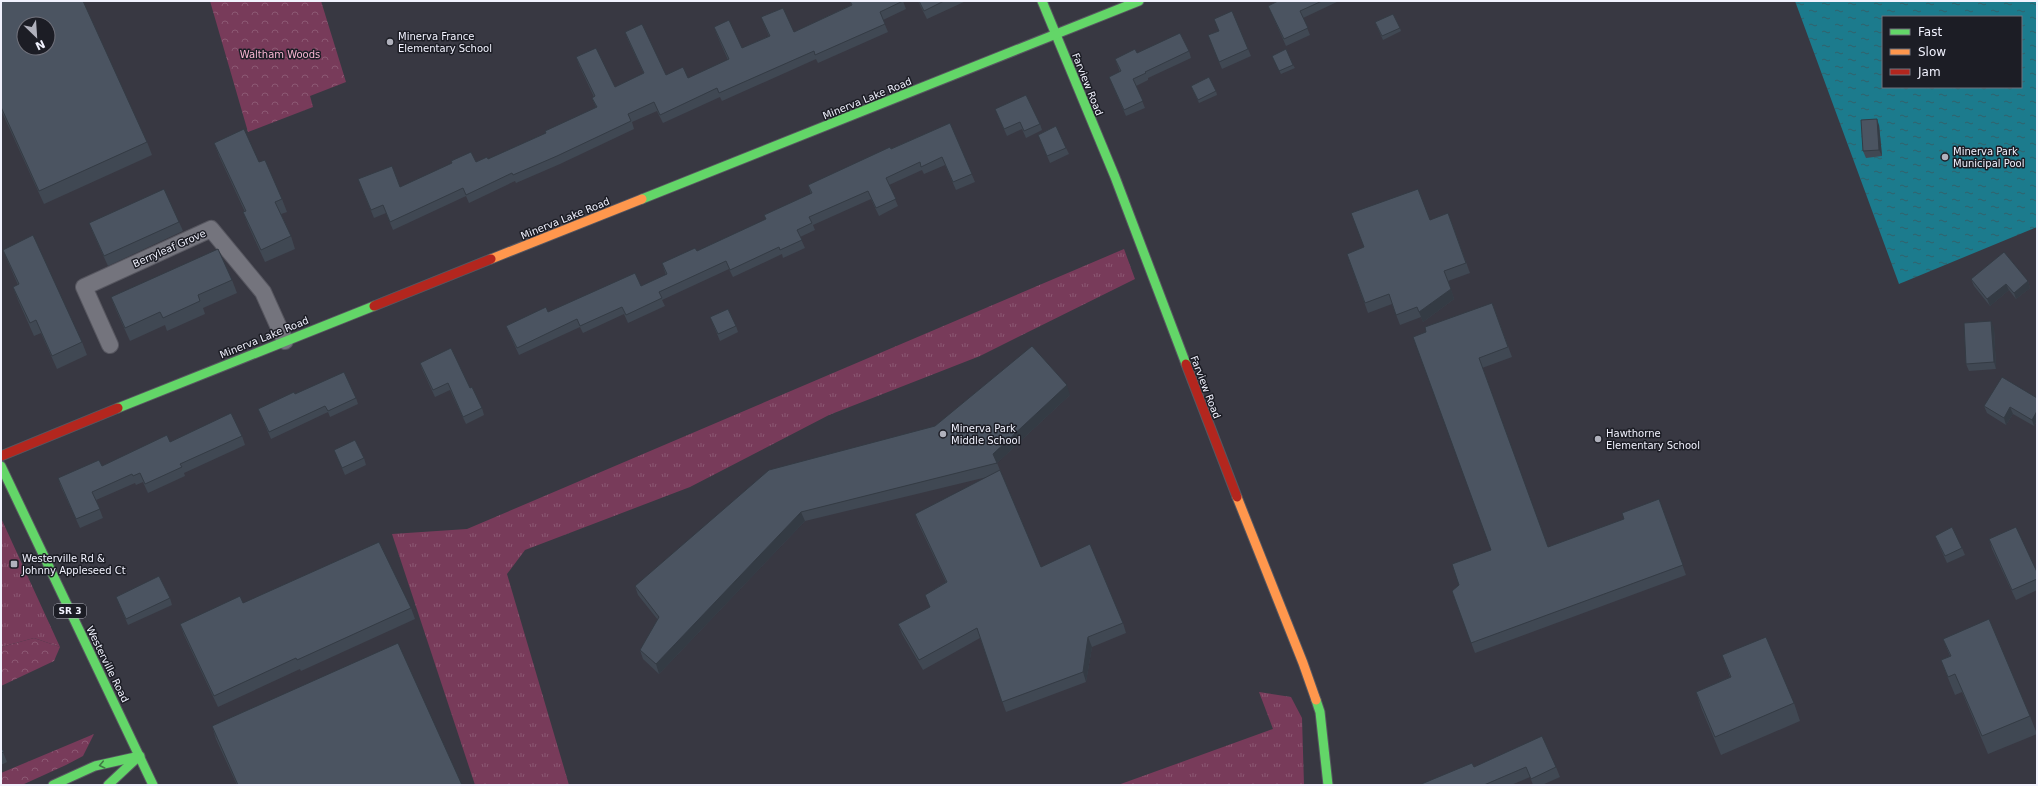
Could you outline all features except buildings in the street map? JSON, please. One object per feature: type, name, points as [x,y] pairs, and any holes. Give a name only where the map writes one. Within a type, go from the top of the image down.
[{"type":"street","name":"Farview Road","points":[[1042,1],[1114,177],[1223,463],[1303,663],[1320,712],[1328,785]]},
{"type":"street","name":"Minerva Lake Road","points":[[1,456],[285,341],[1056,35],[1138,1]]},
{"type":"street","name":"Berryleaf Grove","points":[[110,345],[84,287],[211,229],[262,292],[285,341]]},
{"type":"street","name":"Westerville Road","points":[[1,466],[153,785]]},
{"type":"street","points":[[53,785],[95,766],[140,756]]},
{"type":"street","points":[[108,785],[140,756]]},
{"type":"green space","name":"Waltham Woods","points":[[210,1],[321,1],[346,82],[310,96],[313,107],[248,132]]},
{"type":"green space","points":[[1124,249],[1135,279],[980,356],[829,415],[690,487],[525,550],[507,574],[569,785],[475,785],[392,534],[467,529]]},
{"type":"green space","points":[[1,518],[60,647],[34,638],[1,647]]},
{"type":"green space","points":[[34,638],[60,647],[54,661],[1,686],[1,647]]},
{"type":"green space","points":[[1259,692],[1291,697],[1302,718],[1304,785],[1118,785],[1273,729]]},
{"type":"green space","points":[[94,734],[83,756],[22,785],[1,785],[1,773]]},
{"type":"water","name":"Minerva Park Municipal Pool","points":[[1795,1],[2037,1],[2037,227],[1899,284]]},
{"type":"traffic: fast","points":[[1042,1],[1115,177],[1186,364]]},
{"type":"traffic: fast","points":[[642,199],[1139,1]]},
{"type":"traffic: fast","points":[[118,408],[374,306]]},
{"type":"traffic: fast","points":[[1,466],[153,785]]},
{"type":"traffic: fast","points":[[1316,700],[1320,712],[1328,785]]},
{"type":"traffic: fast","points":[[53,785],[95,766],[140,756]]},
{"type":"traffic: fast","points":[[108,785],[138,757]]},
{"type":"traffic: slow","points":[[491,259],[642,199]]},
{"type":"traffic: slow","points":[[1237,497],[1303,663],[1316,700]]},
{"type":"traffic: jam","points":[[374,306],[491,259]]},
{"type":"traffic: jam","points":[[1186,364],[1237,497]]},
{"type":"traffic: jam","points":[[1,456],[118,408]]},
{"type":"place","name":"Minerva France Elementary School","points":[[390,42]]},
{"type":"place","name":"Minerva Park Municipal Pool","points":[[1945,157]]},
{"type":"place","name":"Minerva Park Middle School","points":[[943,434]]},
{"type":"place","name":"Hawthorne Elementary School","points":[[1598,439]]},
{"type":"place","name":"Westerville Rd & Johnny Appleseed Ct","points":[[14,564]]}]
